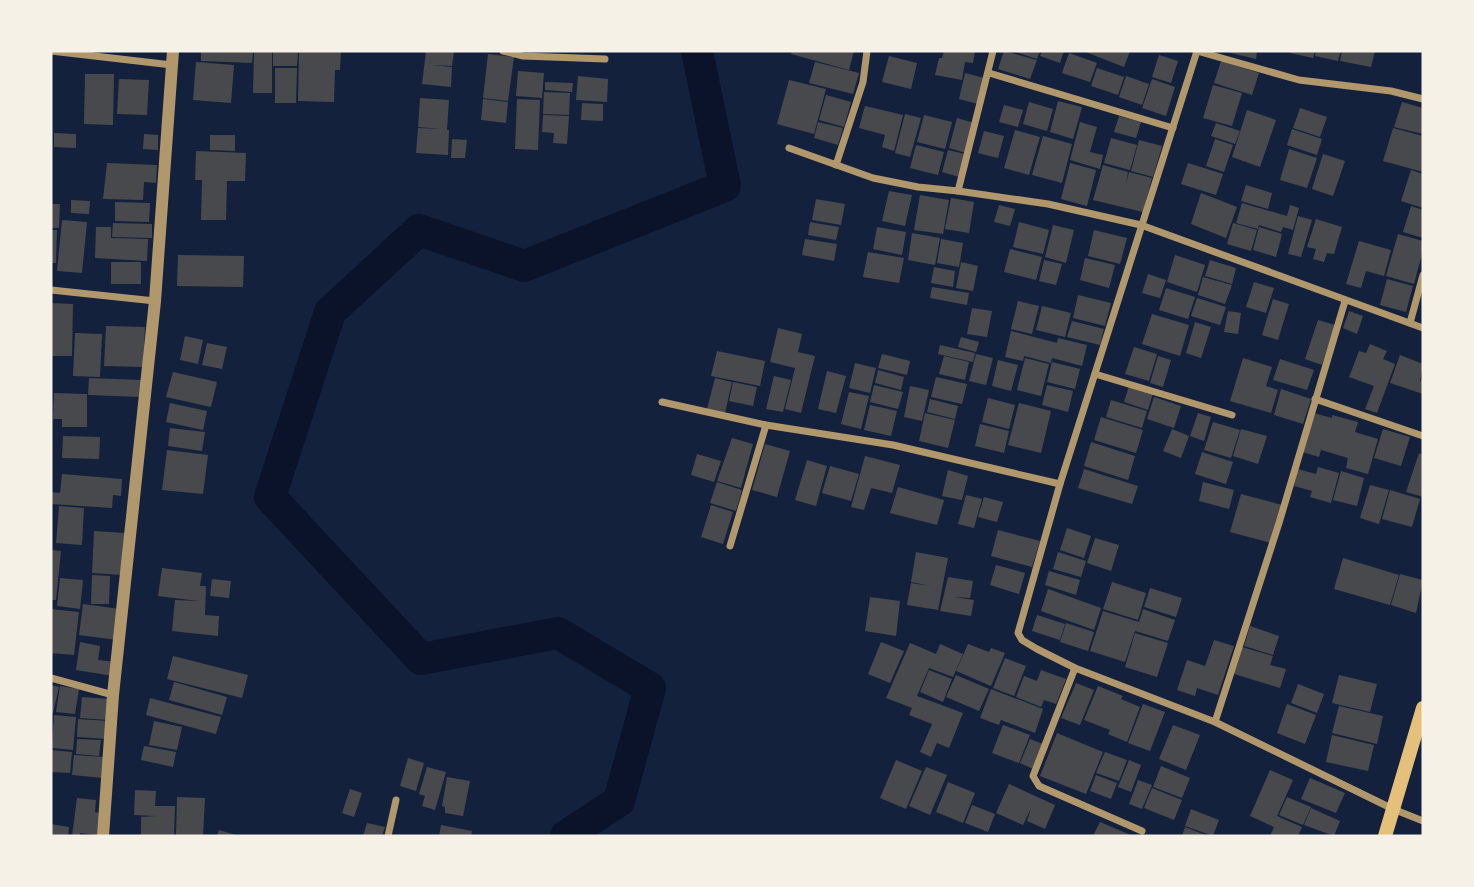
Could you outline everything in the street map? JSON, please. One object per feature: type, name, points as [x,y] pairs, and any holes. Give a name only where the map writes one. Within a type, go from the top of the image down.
[{"type":"main road","points":[[1385,836],[1423,708]]},
{"type":"street","points":[[51,51],[172,65]]},
{"type":"street","points":[[103,836],[113,695],[155,301],[173,51]]},
{"type":"street","points":[[503,51],[523,56],[605,59]]},
{"type":"street","points":[[836,165],[863,82],[867,51]]},
{"type":"street","points":[[958,191],[993,51]]},
{"type":"street","points":[[1423,99],[1391,91],[1299,80],[1197,51],[1060,484],[1018,633],[1037,649],[1075,668],[1215,722],[1423,821]]},
{"type":"street","points":[[989,73],[1173,128]]},
{"type":"street","points":[[789,148],[873,178],[918,187],[1048,204],[1141,225],[1423,328]]},
{"type":"street","points":[[1410,323],[1423,275]]},
{"type":"street","points":[[51,290],[155,301]]},
{"type":"street","points":[[1215,722],[1279,523],[1345,301]]},
{"type":"street","points":[[1095,373],[1232,415]]},
{"type":"street","points":[[1315,398],[1423,436]]},
{"type":"street","points":[[662,402],[766,425],[893,445],[1060,484]]},
{"type":"street","points":[[730,546],[766,425]]},
{"type":"street","points":[[1075,668],[1033,776],[1040,786],[1142,831]]},
{"type":"street","points":[[51,678],[113,695]]},
{"type":"street","points":[[388,836],[396,800]]},
{"type":"building","points":[[201,51],[253,51],[252,63],[201,61]]},
{"type":"building","points":[[254,51],[272,51],[272,93],[253,93]]},
{"type":"building","points":[[273,51],[298,51],[297,66],[273,66]]},
{"type":"building","points":[[299,51],[341,51],[340,70],[335,70],[334,102],[298,101]]},
{"type":"building","points":[[426,51],[454,51],[452,66],[431,65],[452,67],[451,87],[422,84]]},
{"type":"building","points":[[792,51],[854,51],[849,70],[791,54]]},
{"type":"building","points":[[944,51],[975,51],[973,63],[965,62],[962,80],[935,75],[939,58],[942,58]]},
{"type":"building","points":[[1004,51],[1037,60],[1030,79],[998,69]]},
{"type":"building","points":[[1012,51],[1040,51],[1037,59]]},
{"type":"building","points":[[1042,51],[1064,51],[1060,63],[1040,56]]},
{"type":"building","points":[[1083,51],[1130,51],[1124,67]]},
{"type":"building","points":[[1223,51],[1257,51],[1256,59]]},
{"type":"building","points":[[1315,51],[1313,58],[1290,53]]},
{"type":"building","points":[[1316,51],[1341,51],[1338,61],[1315,56]]},
{"type":"building","points":[[1342,51],[1375,51],[1371,67],[1340,61]]},
{"type":"building","points":[[1069,53],[1097,63],[1090,82],[1062,73]]},
{"type":"building","points":[[488,54],[514,57],[508,101],[483,98]]},
{"type":"building","points":[[1159,55],[1178,61],[1171,83],[1152,77]]},
{"type":"building","points":[[889,56],[917,63],[911,89],[882,82]]},
{"type":"building","points":[[1221,61],[1259,73],[1252,95],[1214,83]]},
{"type":"building","points":[[196,62],[234,65],[231,103],[193,100]]},
{"type":"building","points":[[815,62],[859,73],[853,94],[809,83]]},
{"type":"building","points":[[275,68],[297,68],[296,103],[275,103]]},
{"type":"building","points":[[1097,68],[1124,77],[1118,95],[1091,86]]},
{"type":"building","points":[[518,71],[544,73],[542,98],[516,96]]},
{"type":"building","points":[[965,73],[984,78],[978,104],[959,99]]},
{"type":"building","points":[[85,74],[114,74],[113,125],[84,124]]},
{"type":"building","points":[[578,76],[608,79],[607,102],[576,100]]},
{"type":"building","points":[[1126,76],[1149,84],[1142,105],[1119,97]]},
{"type":"building","points":[[119,79],[149,80],[147,115],[117,114]]},
{"type":"building","points":[[1152,79],[1175,87],[1166,116],[1142,108]]},
{"type":"building","points":[[789,80],[826,89],[814,134],[777,124]]},
{"type":"building","points":[[545,82],[573,83],[572,92],[545,90]]},
{"type":"building","points":[[1213,85],[1242,93],[1232,126],[1203,118]]},
{"type":"building","points":[[544,92],[570,93],[569,115],[543,114]]},
{"type":"building","points":[[826,95],[851,102],[844,127],[819,120]]},
{"type":"building","points":[[420,98],[449,100],[448,155],[416,153],[418,128],[441,129],[418,127]]},
{"type":"building","points":[[483,99],[508,102],[506,123],[481,120]]},
{"type":"building","points":[[517,99],[540,100],[538,150],[515,149]]},
{"type":"building","points":[[1058,101],[1082,107],[1073,139],[1050,132]]},
{"type":"building","points":[[1029,102],[1053,109],[1047,131],[1023,124]]},
{"type":"building","points":[[1402,102],[1423,108],[1423,134],[1394,127]]},
{"type":"building","points":[[582,103],[603,104],[603,121],[581,120]]},
{"type":"building","points":[[1004,105],[1023,110],[1018,127],[999,122]]},
{"type":"building","points":[[865,106],[903,115],[894,151],[882,147],[885,135],[859,128]]},
{"type":"building","points":[[1300,108],[1327,117],[1320,137],[1293,128]]},
{"type":"building","points":[[1247,110],[1276,120],[1260,167],[1232,157]]},
{"type":"building","points":[[905,114],[921,118],[910,157],[895,153]]},
{"type":"building","points":[[543,115],[569,116],[567,144],[553,143],[554,133],[542,132]]},
{"type":"building","points":[[924,115],[952,122],[945,149],[917,142]]},
{"type":"building","points":[[1119,116],[1141,122],[1136,138],[1114,132]]},
{"type":"building","points":[[957,118],[974,123],[966,153],[949,148]]},
{"type":"building","points":[[818,122],[843,128],[838,145],[814,138]]},
{"type":"building","points":[[1080,122],[1097,127],[1090,152],[1103,155],[1100,169],[1070,160]]},
{"type":"building","points":[[1216,123],[1240,131],[1235,144],[1211,136]]},
{"type":"building","points":[[1393,128],[1423,136],[1423,172],[1383,161]]},
{"type":"building","points":[[1292,129],[1322,139],[1317,155],[1287,145]]},
{"type":"building","points":[[1015,130],[1040,137],[1029,175],[1004,168]]},
{"type":"building","points":[[984,131],[1004,136],[998,158],[978,153]]},
{"type":"building","points":[[54,133],[76,134],[76,148],[54,147]]},
{"type":"building","points":[[144,134],[158,135],[158,150],[143,149]]},
{"type":"building","points":[[210,135],[235,135],[235,151],[210,150]]},
{"type":"building","points":[[1043,136],[1072,144],[1062,183],[1032,175]]},
{"type":"building","points":[[1111,138],[1137,145],[1130,170],[1104,163]]},
{"type":"building","points":[[452,139],[467,140],[465,158],[451,158]]},
{"type":"building","points":[[1215,139],[1233,145],[1224,172],[1206,166]]},
{"type":"building","points":[[1139,140],[1162,146],[1153,177],[1131,171]]},
{"type":"building","points":[[916,145],[944,152],[938,175],[910,168]]},
{"type":"building","points":[[1289,149],[1317,158],[1307,188],[1280,180]]},
{"type":"building","points":[[948,150],[965,154],[959,177],[942,172]]},
{"type":"building","points":[[196,151],[246,153],[245,181],[227,181],[226,220],[201,220],[202,180],[195,180]]},
{"type":"building","points":[[1323,154],[1345,161],[1333,196],[1312,189]]},
{"type":"building","points":[[107,163],[157,165],[156,183],[144,182],[143,200],[103,199]]},
{"type":"building","points":[[1070,163],[1096,170],[1087,206],[1061,199]]},
{"type":"building","points":[[1188,163],[1223,174],[1216,195],[1181,184]]},
{"type":"building","points":[[1103,165],[1128,172],[1126,184],[1129,172],[1152,178],[1143,212],[1093,200]]},
{"type":"building","points":[[1411,170],[1423,174],[1423,208],[1401,201]]},
{"type":"building","points":[[1246,185],[1272,193],[1268,209],[1241,201]]},
{"type":"building","points":[[889,191],[912,195],[905,226],[882,221]]},
{"type":"building","points":[[1201,193],[1237,207],[1226,238],[1191,224]]},
{"type":"building","points":[[920,195],[949,200],[943,234],[914,230]]},
{"type":"building","points":[[951,198],[974,202],[969,233],[945,229]]},
{"type":"building","points":[[816,199],[845,204],[841,225],[812,220]]},
{"type":"building","points":[[71,200],[90,201],[89,214],[71,213]]},
{"type":"building","points":[[115,202],[150,203],[149,222],[115,221]]},
{"type":"building","points":[[1242,203],[1287,216],[1290,205],[1299,208],[1293,230],[1283,227],[1281,232],[1259,225],[1258,229],[1236,223]]},
{"type":"building","points":[[51,204],[60,204],[59,228],[51,228]]},
{"type":"building","points":[[999,205],[1015,209],[1010,226],[994,222]]},
{"type":"building","points":[[1411,206],[1423,210],[1423,238],[1403,232]]},
{"type":"building","points":[[1298,216],[1312,220],[1301,257],[1288,254]]},
{"type":"building","points":[[1316,219],[1342,227],[1334,254],[1327,253],[1324,262],[1313,259],[1316,249],[1307,247]]},
{"type":"building","points":[[62,220],[87,222],[82,273],[57,271]]},
{"type":"building","points":[[810,222],[839,227],[836,240],[808,235]]},
{"type":"building","points":[[1019,222],[1049,230],[1043,254],[1013,247]]},
{"type":"building","points":[[113,223],[152,224],[152,238],[112,237]]},
{"type":"building","points":[[1233,223],[1257,230],[1251,251],[1227,244]]},
{"type":"building","points":[[1053,225],[1074,230],[1066,263],[1045,257]]},
{"type":"building","points":[[96,227],[111,227],[111,238],[148,239],[147,261],[95,258]]},
{"type":"building","points":[[877,227],[906,232],[902,255],[873,249]]},
{"type":"building","points":[[1259,227],[1282,234],[1276,257],[1253,250]]},
{"type":"building","points":[[51,230],[57,230],[56,263],[51,263]]},
{"type":"building","points":[[1094,230],[1127,238],[1120,264],[1088,256]]},
{"type":"building","points":[[912,233],[940,238],[935,265],[908,260]]},
{"type":"building","points":[[1398,234],[1423,241],[1414,284],[1386,276]]},
{"type":"building","points":[[805,239],[837,244],[834,261],[802,255]]},
{"type":"building","points":[[941,239],[963,243],[959,267],[937,263]]},
{"type":"building","points":[[1359,241],[1391,250],[1384,276],[1366,271],[1361,288],[1346,284]]},
{"type":"building","points":[[1010,249],[1042,257],[1036,280],[1004,272]]},
{"type":"building","points":[[868,252],[904,258],[899,283],[863,277]]},
{"type":"building","points":[[178,255],[244,256],[243,287],[177,286]]},
{"type":"building","points":[[1175,255],[1205,265],[1197,292],[1167,282]]},
{"type":"building","points":[[1085,258],[1115,265],[1109,288],[1080,280]]},
{"type":"building","points":[[1044,260],[1062,264],[1056,285],[1039,281]]},
{"type":"building","points":[[1210,260],[1236,268],[1232,284],[1205,276]]},
{"type":"building","points":[[111,262],[141,262],[141,284],[111,284]]},
{"type":"building","points":[[961,262],[978,266],[973,291],[956,288]]},
{"type":"building","points":[[934,267],[955,271],[953,287],[931,283]]},
{"type":"building","points":[[1148,274],[1166,280],[1160,298],[1142,293]]},
{"type":"building","points":[[1203,277],[1232,285],[1225,304],[1198,295]]},
{"type":"building","points":[[1387,279],[1413,286],[1406,312],[1380,305]]},
{"type":"building","points":[[1254,282],[1274,288],[1266,313],[1246,307]]},
{"type":"building","points":[[932,287],[969,293],[967,305],[930,298]]},
{"type":"building","points":[[1166,288],[1195,297],[1188,319],[1159,310]]},
{"type":"building","points":[[1078,295],[1111,303],[1105,326],[1073,318]]},
{"type":"building","points":[[1197,298],[1226,307],[1220,325],[1191,316]]},
{"type":"building","points":[[1273,299],[1289,304],[1278,340],[1262,335]]},
{"type":"building","points":[[1018,301],[1039,306],[1032,334],[1011,329]]},
{"type":"building","points":[[51,303],[73,304],[72,356],[51,356]]},
{"type":"building","points":[[1042,306],[1071,313],[1065,337],[1036,330]]},
{"type":"building","points":[[972,308],[992,311],[987,337],[967,334]]},
{"type":"building","points":[[1228,311],[1241,313],[1238,334],[1224,332]]},
{"type":"building","points":[[1349,311],[1363,316],[1357,334],[1343,328]]},
{"type":"building","points":[[1152,314],[1189,325],[1180,356],[1142,344]]},
{"type":"building","points":[[1318,320],[1335,325],[1322,365],[1305,359]]},
{"type":"building","points":[[1072,321],[1104,329],[1100,345],[1067,337]]},
{"type":"building","points":[[1195,322],[1211,327],[1201,358],[1186,353]]},
{"type":"building","points":[[106,326],[145,327],[143,367],[104,366]]},
{"type":"building","points":[[778,328],[802,334],[798,352],[815,356],[801,413],[785,409],[795,368],[770,362]]},
{"type":"building","points":[[1011,331],[1057,343],[1058,338],[1087,345],[1082,366],[1052,358],[1051,363],[1024,356],[1023,361],[1005,357]]},
{"type":"building","points":[[75,333],[102,334],[100,377],[73,376]]},
{"type":"building","points":[[185,336],[203,340],[198,364],[180,360]]},
{"type":"building","points":[[961,337],[979,342],[976,352],[958,347]]},
{"type":"building","points":[[207,343],[227,347],[222,369],[202,365]]},
{"type":"building","points":[[1370,344],[1387,351],[1383,359],[1395,364],[1377,413],[1365,409],[1374,386],[1349,377],[1359,351],[1366,353]]},
{"type":"building","points":[[940,345],[975,353],[973,362],[938,354]]},
{"type":"building","points":[[1134,347],[1157,354],[1149,381],[1125,374]]},
{"type":"building","points":[[717,351],[765,361],[760,386],[711,376]]},
{"type":"building","points":[[882,354],[910,361],[907,375],[878,368]]},
{"type":"building","points":[[976,354],[993,358],[986,385],[969,381]]},
{"type":"building","points":[[1400,355],[1423,364],[1420,382],[1423,377],[1423,394],[1390,383]]},
{"type":"building","points":[[944,356],[969,362],[965,380],[939,374]]},
{"type":"building","points":[[1158,356],[1171,360],[1163,387],[1150,383]]},
{"type":"building","points":[[1025,358],[1049,364],[1041,396],[1017,390]]},
{"type":"building","points":[[1243,358],[1272,367],[1266,386],[1278,390],[1271,413],[1230,401]]},
{"type":"building","points":[[1280,359],[1314,370],[1307,390],[1273,380]]},
{"type":"building","points":[[998,360],[1018,365],[1011,391],[992,386]]},
{"type":"building","points":[[1052,362],[1080,369],[1075,389],[1047,382]]},
{"type":"building","points":[[855,363],[876,368],[870,393],[849,388]]},
{"type":"building","points":[[878,370],[904,377],[901,390],[875,383]]},
{"type":"building","points":[[827,371],[846,376],[836,413],[818,409]]},
{"type":"building","points":[[173,372],[217,382],[211,407],[166,397]]},
{"type":"building","points":[[774,376],[791,380],[783,412],[766,409]]},
{"type":"building","points":[[936,377],[967,384],[962,404],[931,397]]},
{"type":"building","points":[[89,378],[141,380],[141,397],[88,395]]},
{"type":"building","points":[[715,378],[732,382],[725,413],[707,409]]},
{"type":"building","points":[[733,382],[757,387],[753,406],[729,401]]},
{"type":"building","points":[[874,385],[903,392],[898,409],[870,402]]},
{"type":"building","points":[[1047,385],[1073,391],[1068,412],[1042,405]]},
{"type":"building","points":[[910,386],[929,390],[922,421],[904,417]]},
{"type":"building","points":[[1129,386],[1153,393],[1148,410],[1124,402]]},
{"type":"building","points":[[1281,389],[1311,399],[1303,424],[1274,415]]},
{"type":"building","points":[[849,392],[869,396],[861,429],[841,424]]},
{"type":"building","points":[[54,393],[87,394],[87,427],[62,427],[62,419],[53,419]]},
{"type":"building","points":[[1154,397],[1181,406],[1174,428],[1147,419]]},
{"type":"building","points":[[988,398],[1015,405],[1009,429],[982,422]]},
{"type":"building","points":[[930,399],[958,406],[955,419],[927,412]]},
{"type":"building","points":[[1111,400],[1147,411],[1142,428],[1106,417]]},
{"type":"building","points":[[170,403],[207,411],[203,430],[166,422]]},
{"type":"building","points":[[1019,403],[1051,411],[1041,453],[1008,445]]},
{"type":"building","points":[[870,405],[897,411],[891,436],[864,430]]},
{"type":"building","points":[[925,413],[955,420],[948,448],[919,441]]},
{"type":"building","points":[[1198,413],[1211,417],[1204,441],[1190,436]]},
{"type":"building","points":[[1314,413],[1358,422],[1355,432],[1378,439],[1368,474],[1346,468],[1348,458],[1321,450],[1319,457],[1302,452]]},
{"type":"building","points":[[1101,417],[1143,430],[1136,453],[1094,440]]},
{"type":"building","points":[[1213,422],[1240,430],[1231,458],[1204,450]]},
{"type":"building","points":[[980,424],[1009,431],[1004,453],[975,446]]},
{"type":"building","points":[[170,428],[205,432],[202,451],[168,446]]},
{"type":"building","points":[[1172,429],[1189,436],[1181,458],[1163,451]]},
{"type":"building","points":[[1241,429],[1267,436],[1258,464],[1233,456]]},
{"type":"building","points":[[1383,429],[1410,437],[1401,466],[1374,458]]},
{"type":"building","points":[[63,436],[100,437],[99,459],[62,458]]},
{"type":"building","points":[[732,438],[753,444],[741,488],[717,481]]},
{"type":"building","points":[[1091,442],[1135,456],[1128,480],[1084,466]]},
{"type":"building","points":[[765,444],[790,451],[777,497],[752,490]]},
{"type":"building","points":[[167,450],[208,455],[203,494],[162,490]]},
{"type":"building","points":[[1202,452],[1233,462],[1226,484],[1195,474]]},
{"type":"building","points":[[1419,453],[1423,455],[1423,497],[1406,492]]},
{"type":"building","points":[[697,454],[721,461],[714,482],[691,475]]},
{"type":"building","points":[[865,456],[900,465],[892,493],[871,488],[864,510],[851,507]]},
{"type":"building","points":[[807,460],[827,466],[816,506],[795,500]]},
{"type":"building","points":[[830,466],[859,474],[851,501],[822,493]]},
{"type":"building","points":[[1318,467],[1339,473],[1331,503],[1310,497],[1312,491],[1294,486],[1298,469],[1316,474]]},
{"type":"building","points":[[1084,469],[1138,486],[1132,504],[1078,488]]},
{"type":"building","points":[[948,470],[968,476],[962,500],[942,496]]},
{"type":"building","points":[[1341,471],[1364,478],[1357,506],[1333,500]]},
{"type":"building","points":[[62,474],[122,479],[121,496],[113,495],[112,508],[51,504],[51,492],[60,493]]},
{"type":"building","points":[[717,482],[742,490],[736,511],[710,503]]},
{"type":"building","points":[[1203,482],[1234,490],[1229,509],[1199,501]]},
{"type":"building","points":[[1370,485],[1389,490],[1379,524],[1360,518]]},
{"type":"building","points":[[898,487],[944,500],[937,525],[890,513]]},
{"type":"building","points":[[1390,490],[1420,499],[1412,527],[1382,519]]},
{"type":"building","points":[[1241,494],[1282,505],[1271,543],[1230,532]]},
{"type":"building","points":[[966,495],[982,499],[974,528],[958,524]]},
{"type":"building","points":[[984,497],[1003,502],[997,522],[978,517]]},
{"type":"building","points":[[711,505],[733,512],[723,544],[701,537]]},
{"type":"building","points":[[59,506],[84,508],[82,545],[56,543]]},
{"type":"building","points":[[1067,528],[1091,536],[1084,558],[1060,550]]},
{"type":"building","points":[[998,530],[1040,541],[1032,567],[991,556]]},
{"type":"building","points":[[94,531],[125,533],[123,575],[92,573]]},
{"type":"building","points":[[1095,538],[1119,545],[1111,571],[1087,563]]},
{"type":"building","points":[[51,550],[61,551],[56,600],[51,600]]},
{"type":"building","points":[[916,552],[948,558],[938,610],[907,605],[911,583],[931,586],[911,582]]},
{"type":"building","points":[[1058,552],[1086,561],[1081,577],[1053,569]]},
{"type":"building","points":[[1343,558],[1399,575],[1390,605],[1334,589]]},
{"type":"building","points":[[996,565],[1025,573],[1019,594],[990,585]]},
{"type":"building","points":[[162,568],[202,573],[200,586],[206,586],[205,615],[219,616],[218,636],[172,631],[175,600],[199,601],[158,596]]},
{"type":"building","points":[[1049,571],[1080,580],[1076,595],[1045,585]]},
{"type":"building","points":[[1400,574],[1423,580],[1416,613],[1391,605]]},
{"type":"building","points":[[92,575],[110,576],[109,604],[91,604]]},
{"type":"building","points":[[948,577],[973,581],[970,598],[954,597],[974,600],[971,616],[940,611]]},
{"type":"building","points":[[60,578],[83,580],[80,609],[57,606]]},
{"type":"building","points":[[212,579],[231,581],[229,598],[210,596]]},
{"type":"building","points":[[1112,582],[1146,593],[1138,620],[1103,609]]},
{"type":"building","points":[[1150,588],[1182,598],[1176,617],[1144,607]]},
{"type":"building","points":[[1048,589],[1101,608],[1094,630],[1041,611]]},
{"type":"building","points":[[870,597],[900,601],[896,636],[865,631]]},
{"type":"building","points":[[83,604],[120,609],[117,640],[79,635]]},
{"type":"building","points":[[51,609],[79,612],[74,655],[51,653]]},
{"type":"building","points":[[1143,609],[1175,620],[1168,641],[1135,631],[1125,662],[1090,651],[1103,611],[1139,622]]},
{"type":"building","points":[[1037,615],[1065,624],[1060,640],[1032,631]]},
{"type":"building","points":[[1066,623],[1094,632],[1088,651],[1060,642]]},
{"type":"building","points":[[1250,626],[1279,636],[1273,655],[1244,646]]},
{"type":"building","points":[[1135,633],[1168,643],[1157,677],[1125,667]]},
{"type":"building","points":[[1214,640],[1234,646],[1218,695],[1197,688],[1195,696],[1177,690],[1187,660],[1205,666]]},
{"type":"building","points":[[80,642],[100,646],[98,660],[115,662],[113,676],[76,670]]},
{"type":"building","points":[[881,642],[904,651],[890,683],[868,674]]},
{"type":"building","points":[[910,643],[936,654],[940,644],[963,654],[953,677],[929,668],[917,696],[963,713],[949,748],[937,743],[931,757],[920,752],[932,724],[909,715],[912,708],[886,698]]},
{"type":"building","points":[[968,644],[989,652],[991,648],[1005,653],[991,686],[956,671]]},
{"type":"building","points":[[1242,647],[1273,656],[1270,665],[1286,669],[1280,688],[1234,674]]},
{"type":"building","points":[[173,656],[248,675],[242,698],[167,679]]},
{"type":"building","points":[[1005,658],[1026,666],[1014,696],[993,688]]},
{"type":"building","points":[[929,670],[952,679],[943,702],[920,692]]},
{"type":"building","points":[[1041,670],[1066,679],[1056,704],[1044,700],[1041,707],[1016,697],[1024,676],[1037,681]]},
{"type":"building","points":[[956,675],[989,689],[979,711],[946,697]]},
{"type":"building","points":[[1339,675],[1377,684],[1370,712],[1332,703]]},
{"type":"building","points":[[174,682],[227,697],[222,715],[169,700]]},
{"type":"building","points":[[1076,683],[1094,690],[1080,725],[1061,718]]},
{"type":"building","points":[[1298,684],[1324,694],[1317,713],[1291,703]]},
{"type":"building","points":[[51,685],[59,687],[53,713],[51,712]]},
{"type":"building","points":[[60,686],[79,689],[75,714],[56,712]]},
{"type":"building","points":[[1098,686],[1123,696],[1121,699],[1140,707],[1127,742],[1108,734],[1110,730],[1084,720]]},
{"type":"building","points":[[991,689],[1043,709],[1035,733],[1001,720],[999,725],[980,718]]},
{"type":"building","points":[[82,697],[110,699],[108,720],[80,718]]},
{"type":"building","points":[[150,698],[221,717],[216,734],[146,715]]},
{"type":"building","points":[[1143,704],[1165,712],[1150,751],[1128,743]]},
{"type":"building","points":[[1287,704],[1316,715],[1305,744],[1277,733]]},
{"type":"building","points":[[1339,706],[1383,716],[1377,744],[1332,733]]},
{"type":"building","points":[[54,715],[76,717],[73,750],[52,748]]},
{"type":"building","points":[[78,719],[109,721],[108,739],[77,737]]},
{"type":"building","points":[[154,721],[182,727],[177,750],[149,745]]},
{"type":"building","points":[[1003,725],[1030,735],[1019,763],[992,753]]},
{"type":"building","points":[[1173,725],[1200,735],[1186,770],[1159,759]]},
{"type":"building","points":[[1057,733],[1103,752],[1086,794],[1040,776]]},
{"type":"building","points":[[1332,735],[1374,745],[1368,771],[1326,762]]},
{"type":"building","points":[[77,739],[101,740],[99,756],[76,754]]},
{"type":"building","points":[[1030,739],[1043,744],[1033,769],[1020,763]]},
{"type":"building","points":[[144,746],[176,752],[173,767],[141,760]]},
{"type":"building","points":[[51,750],[72,752],[70,773],[51,772]]},
{"type":"building","points":[[1105,752],[1127,760],[1119,781],[1096,773]]},
{"type":"building","points":[[74,755],[105,757],[103,778],[72,775]]},
{"type":"building","points":[[408,758],[424,763],[416,791],[400,786]]},
{"type":"building","points":[[896,760],[922,771],[906,809],[880,798]]},
{"type":"building","points":[[1129,760],[1141,765],[1131,792],[1118,787]]},
{"type":"building","points":[[1161,766],[1190,778],[1182,798],[1153,787]]},
{"type":"building","points":[[427,767],[446,772],[435,810],[422,806],[425,796],[419,794]]},
{"type":"building","points":[[926,767],[947,775],[930,815],[909,806]]},
{"type":"building","points":[[1270,770],[1293,780],[1277,816],[1302,827],[1298,836],[1270,836],[1274,827],[1250,816]]},
{"type":"building","points":[[1096,775],[1117,783],[1111,799],[1090,791]]},
{"type":"building","points":[[447,777],[470,781],[463,816],[445,813],[445,807],[442,806]]},
{"type":"building","points":[[1310,778],[1345,793],[1336,813],[1301,799]]},
{"type":"building","points":[[1138,780],[1152,785],[1142,809],[1129,804]]},
{"type":"building","points":[[948,782],[975,793],[963,823],[936,812]]},
{"type":"building","points":[[1009,784],[1055,805],[1045,829],[1027,821],[1031,808],[1023,825],[996,813]]},
{"type":"building","points":[[1152,788],[1182,800],[1174,820],[1144,808]]},
{"type":"building","points":[[350,789],[362,793],[354,817],[342,813]]},
{"type":"building","points":[[135,790],[156,791],[155,806],[175,806],[174,836],[141,836],[141,817],[156,816],[134,815]]},
{"type":"building","points":[[177,797],[205,798],[203,836],[176,836]]},
{"type":"building","points":[[1287,797],[1311,807],[1303,825],[1279,815]]},
{"type":"building","points":[[77,798],[96,800],[95,812],[104,814],[102,836],[80,833],[80,836],[72,836]]},
{"type":"building","points":[[972,805],[995,814],[988,832],[965,823]]},
{"type":"building","points":[[1311,808],[1340,821],[1334,836],[1304,825]]},
{"type":"building","points":[[1191,809],[1219,820],[1213,836],[1185,826]]},
{"type":"building","points":[[1100,822],[1133,836],[1093,836]]},
{"type":"building","points":[[367,823],[385,827],[382,836],[363,836]]},
{"type":"building","points":[[51,824],[69,827],[68,836],[51,836]]},
{"type":"building","points":[[441,825],[472,831],[471,836],[439,836]]},
{"type":"building","points":[[1185,827],[1208,836],[1182,836]]},
{"type":"building","points":[[219,830],[239,836],[217,836]]},
{"type":"waterway","points":[[566,836],[619,801],[650,688],[558,633],[421,659],[270,497],[330,312],[419,230],[524,266],[725,186],[697,51]]}]
